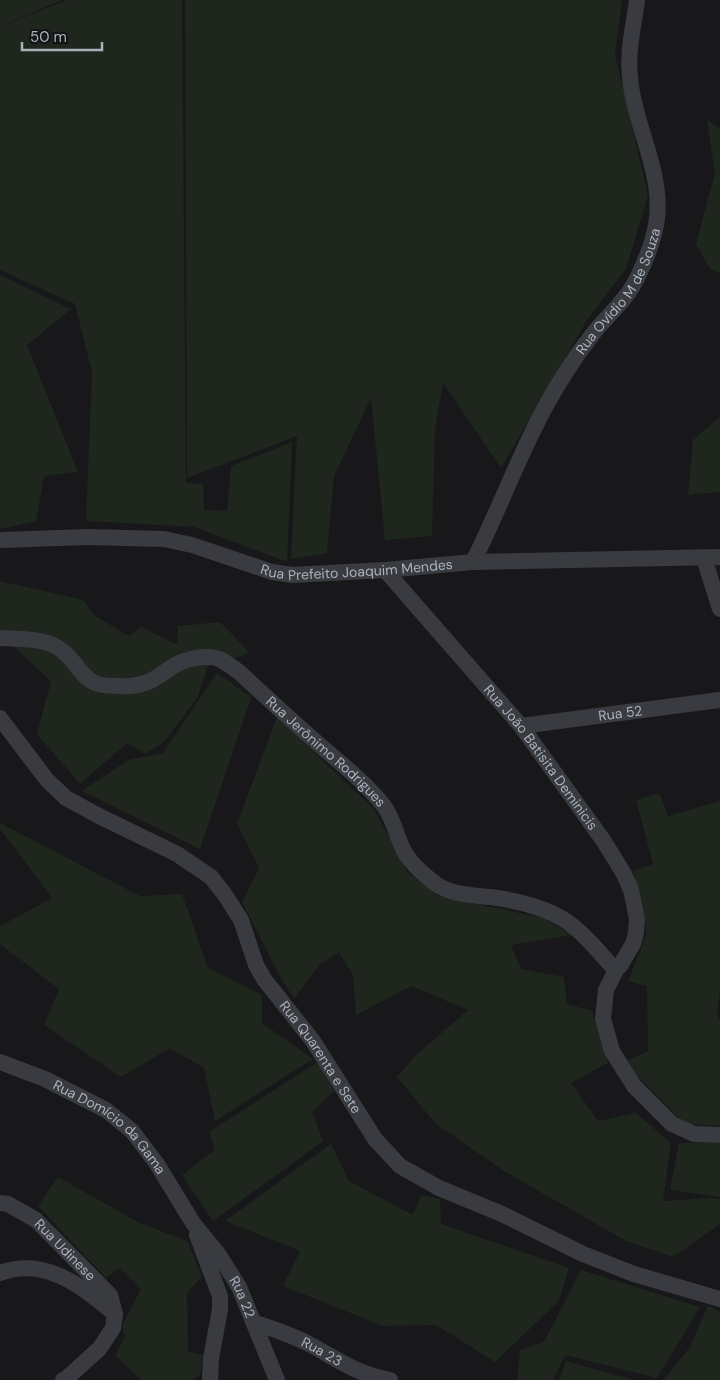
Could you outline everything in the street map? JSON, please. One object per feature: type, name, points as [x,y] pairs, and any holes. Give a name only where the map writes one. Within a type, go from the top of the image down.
[{"type":"street","name":"Rua Ovídio M de Souza","points":[[473,562],[544,410],[591,336],[631,290],[648,251],[658,219],[657,184],[631,88],[628,65],[628,46],[637,0]]},
{"type":"street","name":"Rua Prefeito Joaquim Mendes","points":[[0,540],[88,537],[155,539],[192,545],[250,566],[292,575],[384,570],[473,562],[712,557]]},
{"type":"street","points":[[712,557],[720,609]]},
{"type":"street","name":"Rua João Batisita Deminicis","points":[[384,570],[522,726],[603,840],[624,874],[631,890],[637,919],[633,944],[617,968],[606,990],[603,1019],[612,1052],[634,1086],[672,1124],[694,1134],[720,1135]]},
{"type":"street","name":"Rua Jerônimo Rodrigues","points":[[0,638],[26,639],[53,645],[70,656],[87,678],[96,684],[104,686],[121,687],[142,684],[151,681],[175,665],[189,660],[205,657],[220,659],[239,672],[362,781],[385,807],[404,851],[422,873],[437,885],[452,892],[469,896],[489,897],[546,910],[562,918],[577,930],[612,966],[617,968]]},
{"type":"street","name":"Rua 52","points":[[522,726],[720,700]]},
{"type":"street","name":"Rua Quarenta e Sete","points":[[0,718],[47,780],[66,798],[177,854],[211,877],[241,920],[256,964],[264,979],[314,1041],[375,1139],[400,1166],[439,1188],[502,1214],[583,1254],[634,1274],[720,1299]]},
{"type":"street","name":"Rua Domício da Gama","points":[[0,1062],[45,1079],[106,1110],[132,1131],[157,1164],[193,1223]]},
{"type":"street","name":"Rua Udinese","points":[[0,1203],[8,1204],[36,1220],[110,1295],[115,1314]]},
{"type":"street","points":[[193,1223],[220,1296],[220,1309],[211,1359],[210,1380]]},
{"type":"street","name":"Rua 22","points":[[193,1223],[219,1255],[239,1287],[277,1380]]},
{"type":"street","name":"Rua Udinese","points":[[0,1273],[9,1270],[35,1269],[58,1273],[84,1288],[115,1314]]},
{"type":"street","points":[[63,1380],[100,1348],[112,1328],[115,1314]]},
{"type":"street","name":"Rua 23","points":[[253,1322],[285,1333],[356,1371],[390,1380]]},
{"type":"shaded area","points":[[0,0],[62,0],[0,27]]},
{"type":"shaded area","points":[[67,0],[182,0],[186,483],[203,484],[204,510],[227,511],[231,466],[292,442],[287,562],[194,527],[86,521],[92,372],[75,304],[0,270],[0,27]]},
{"type":"shaded area","points":[[185,0],[622,0],[615,54],[648,195],[626,269],[587,320],[501,468],[443,383],[435,429],[432,536],[385,540],[371,398],[334,476],[327,553],[291,559],[297,436],[187,478]]},
{"type":"shaded area","points":[[707,120],[720,129],[720,273],[710,269],[696,244],[715,173]]},
{"type":"shaded area","points":[[0,275],[71,309],[27,345],[78,472],[44,476],[36,521],[0,529]]},
{"type":"shaded area","points":[[720,417],[720,492],[688,495],[693,440]]},
{"type":"shaded area","points":[[0,581],[83,600],[94,615],[129,636],[141,627],[177,645],[178,626],[220,622],[250,653],[208,666],[197,698],[165,741],[145,754],[127,743],[80,784],[37,734],[51,681],[14,647],[0,645]]},
{"type":"shaded area","points":[[217,673],[251,697],[200,849],[82,791],[128,760],[163,753]]},
{"type":"shaded area","points":[[277,717],[375,810],[407,872],[439,896],[543,918],[572,935],[511,945],[521,969],[564,977],[567,1004],[592,1011],[608,1063],[571,1083],[598,1121],[636,1113],[671,1143],[663,1201],[720,1199],[720,1224],[673,1257],[626,1241],[507,1173],[436,1124],[397,1077],[417,1054],[468,1010],[411,986],[356,1015],[353,975],[339,952],[320,964],[294,999],[277,971],[242,902],[259,868],[237,824]]},
{"type":"shaded area","points":[[659,793],[668,816],[720,801],[720,992],[717,1013],[720,1020],[720,1126],[685,1124],[624,1062],[648,1051],[647,986],[628,981],[647,933],[633,871],[653,864],[636,800]]},
{"type":"shaded area","points":[[0,823],[140,896],[182,894],[208,968],[262,995],[262,1023],[313,1059],[215,1121],[204,1068],[170,1048],[121,1077],[44,1025],[59,989],[0,944],[0,926],[52,898],[0,829]]},
{"type":"shaded area","points":[[318,1062],[334,1091],[312,1112],[323,1141],[213,1221],[182,1175],[215,1150],[209,1132]]},
{"type":"shaded area","points":[[679,1143],[720,1143],[720,1197],[670,1190]]},
{"type":"shaded area","points":[[331,1144],[349,1181],[413,1215],[421,1195],[440,1199],[441,1224],[569,1268],[559,1301],[495,1362],[436,1325],[383,1326],[283,1286],[300,1251],[225,1221]]},
{"type":"shaded area","points":[[58,1177],[138,1222],[187,1241],[202,1276],[187,1293],[188,1352],[203,1355],[200,1375],[193,1380],[141,1380],[115,1355],[125,1337],[122,1326],[141,1289],[120,1268],[106,1278],[38,1206]]},
{"type":"shaded area","points":[[581,1270],[700,1307],[657,1378],[565,1355],[553,1380],[517,1380],[520,1350],[544,1342]]},
{"type":"shaded area","points":[[708,1305],[720,1312],[720,1380],[663,1380],[690,1347]]},
{"type":"shaded area","points":[[566,1361],[634,1380],[559,1380]]}]
